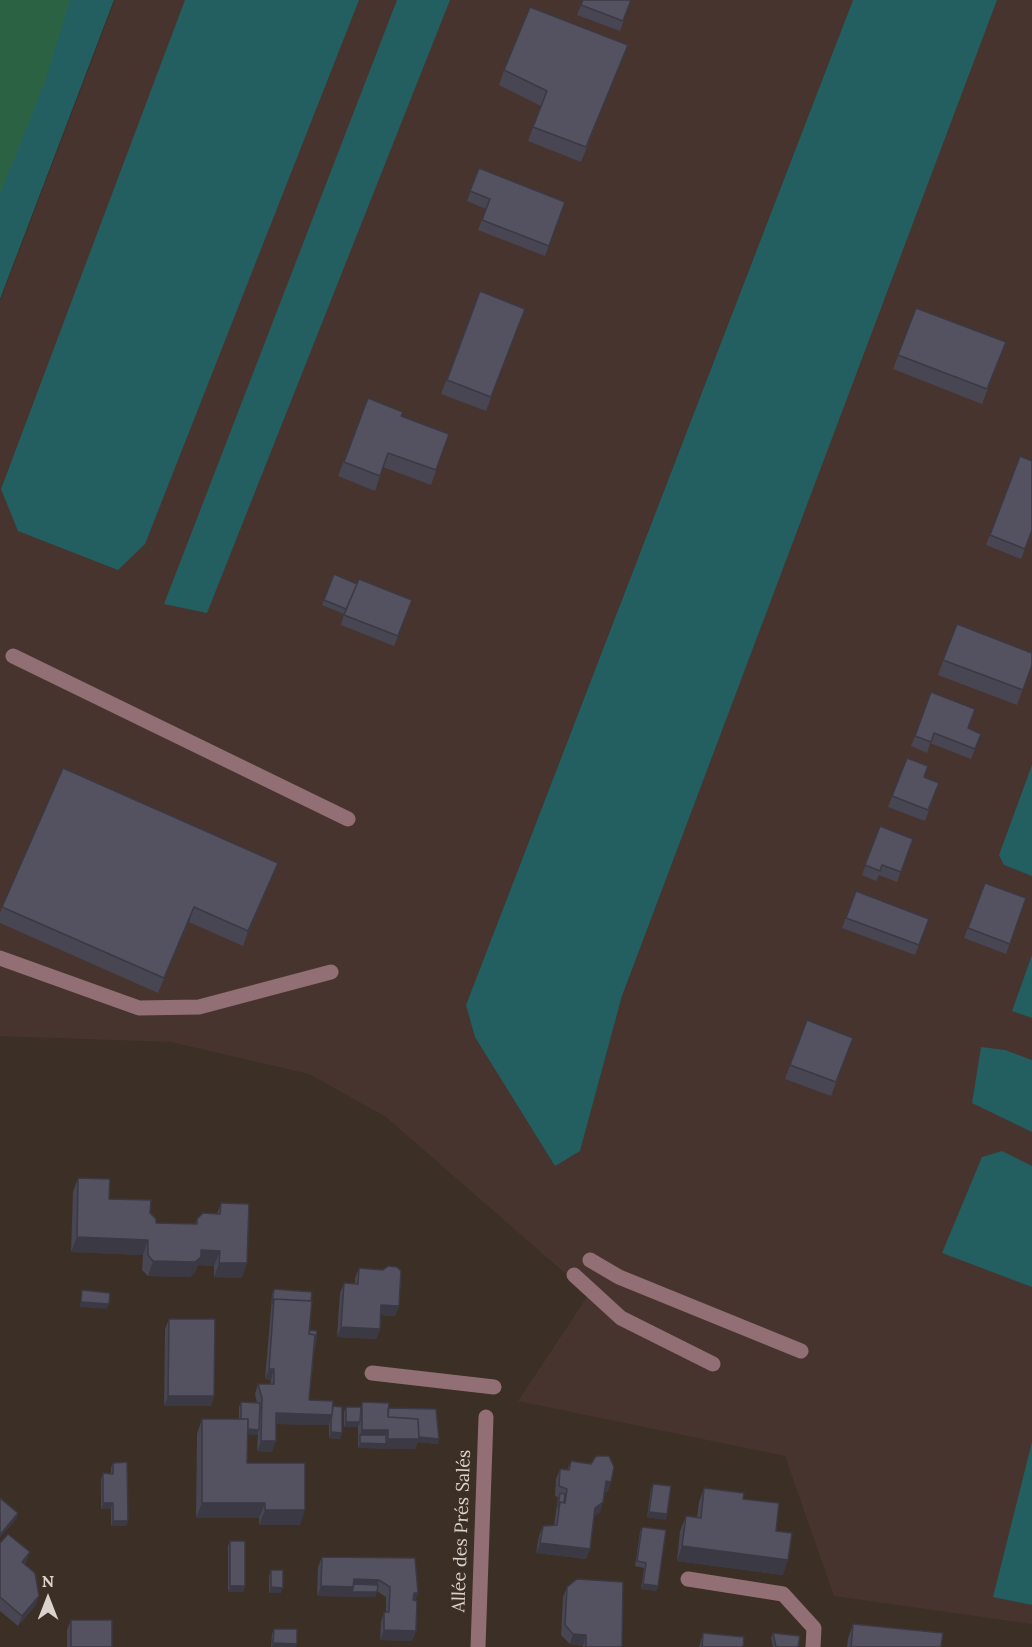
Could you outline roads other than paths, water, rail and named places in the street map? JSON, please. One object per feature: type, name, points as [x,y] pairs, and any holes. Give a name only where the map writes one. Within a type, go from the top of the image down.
[{"type":"street","points":[[13,656],[348,819]]},
{"type":"street","points":[[0,958],[139,1008],[199,1007],[331,972]]},
{"type":"street","points":[[590,1260],[619,1277],[801,1352]]},
{"type":"street","points":[[574,1275],[621,1318],[713,1364]]},
{"type":"street","points":[[372,1373],[494,1387]]},
{"type":"street","name":"Allée des Prés Salés","points":[[478,1647],[486,1417]]},
{"type":"street","points":[[688,1579],[783,1594],[814,1628],[813,1647]]},
{"type":"water","points":[[70,0],[114,0],[0,299],[0,194],[44,85]]},
{"type":"water","points":[[185,0],[359,0],[145,544],[118,570],[18,531],[1,489]]},
{"type":"water","points":[[397,0],[450,0],[207,613],[164,604]]},
{"type":"water","points":[[853,0],[997,0],[622,996],[580,1151],[555,1166],[475,1037],[466,1005]]},
{"type":"water","points":[[1032,765],[1032,876],[1004,865],[999,855]]},
{"type":"water","points":[[1032,955],[1032,1018],[1012,1011]]},
{"type":"water","points":[[981,1047],[1005,1050],[1032,1060],[1032,1132],[972,1103]]},
{"type":"water","points":[[1002,1151],[1032,1166],[1032,1287],[942,1253],[982,1157]]},
{"type":"water","points":[[1032,1442],[1032,1605],[993,1597]]}]
